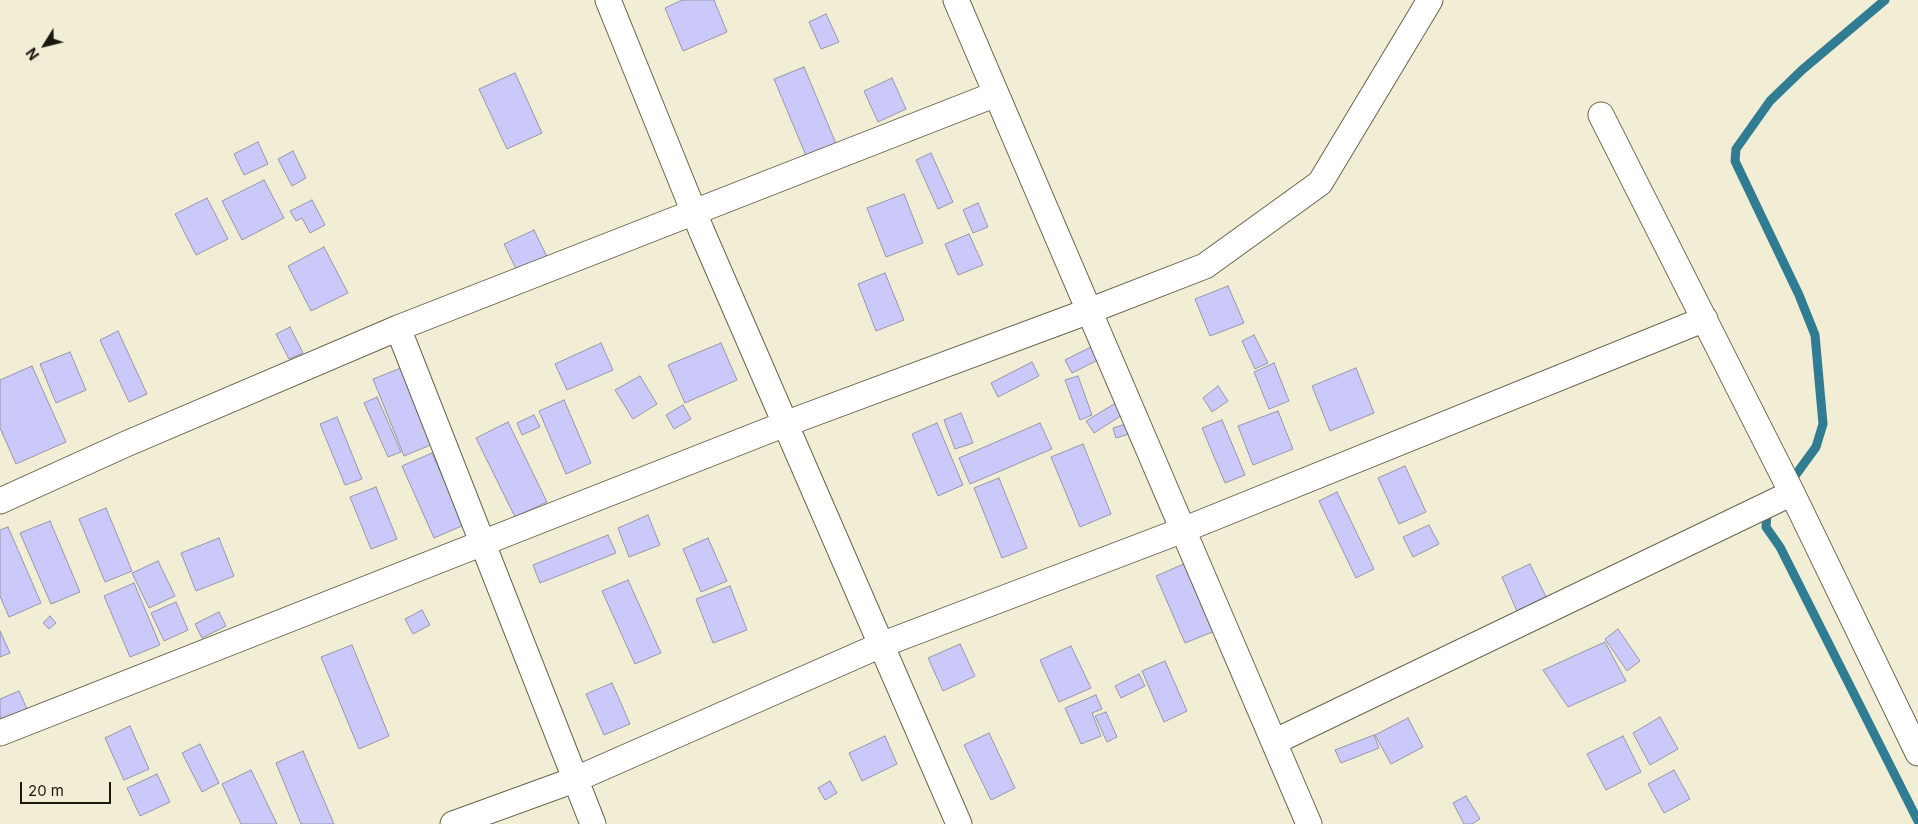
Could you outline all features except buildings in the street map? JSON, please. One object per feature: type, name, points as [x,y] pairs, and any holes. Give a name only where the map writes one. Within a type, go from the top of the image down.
[{"type":"street","points":[[608,0],[694,212],[959,824]]},
{"type":"street","points":[[956,0],[1309,824]]},
{"type":"street","points":[[0,733],[785,424],[1205,266],[1320,183],[1430,0]]},
{"type":"street","points":[[0,501],[126,444],[398,328],[996,94]]},
{"type":"street","points":[[1601,115],[1792,493],[1918,753]]},
{"type":"street","points":[[453,824],[574,780],[881,645],[1183,530],[1705,319]]},
{"type":"street","points":[[398,328],[483,542],[574,780],[593,824]]},
{"type":"street","points":[[1274,742],[1792,493]]},
{"type":"waterway","points":[[1789,484],[1816,447],[1823,424],[1815,335],[1799,295],[1735,161],[1736,149],[1770,101],[1802,70],[1885,0]]},
{"type":"waterway","points":[[1771,508],[1767,514],[1766,527],[1780,547],[1918,821]]}]
